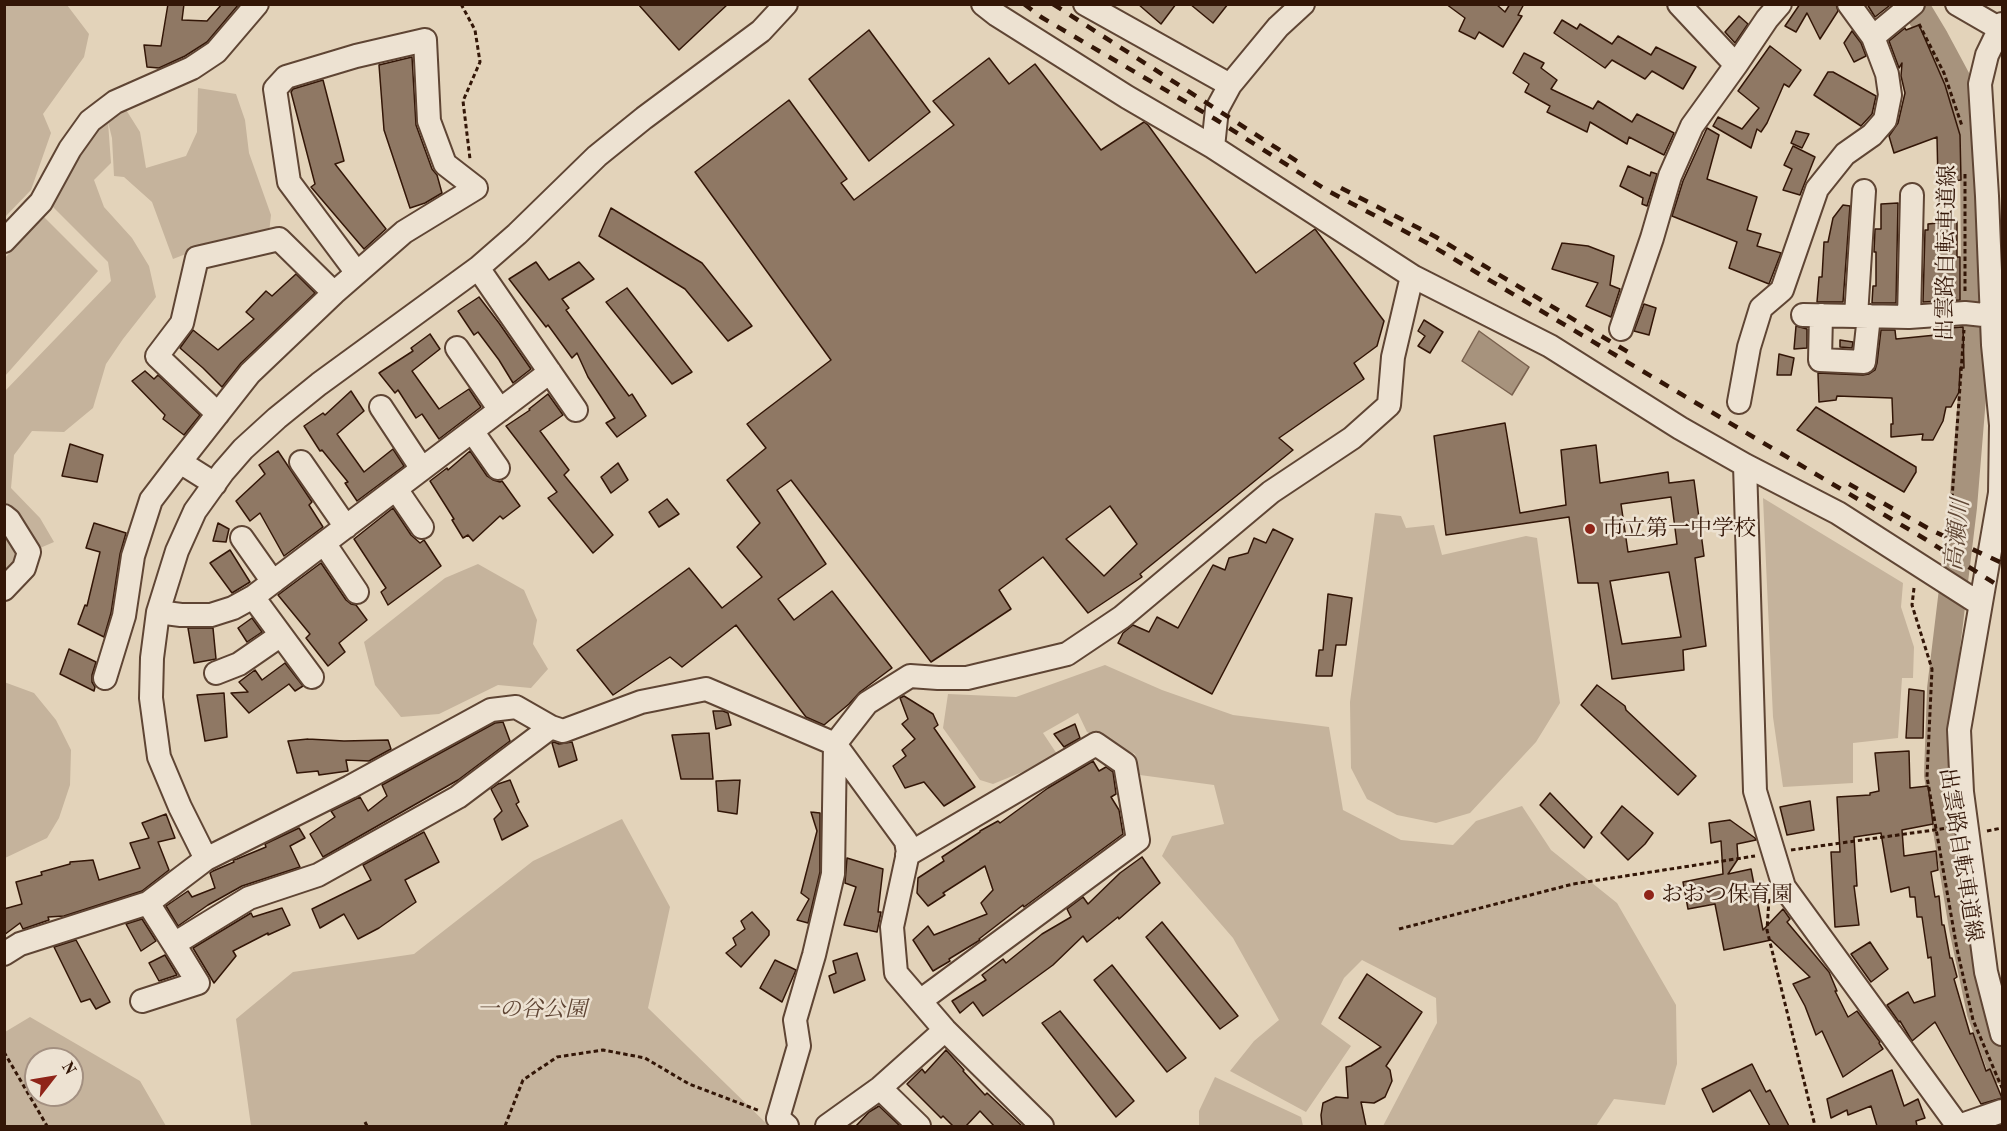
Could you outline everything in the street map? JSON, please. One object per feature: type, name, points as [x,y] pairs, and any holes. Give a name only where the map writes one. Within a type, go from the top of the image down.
[{"type":"street","points":[[4,241],[41,202],[70,149],[90,121],[115,102],[192,68],[216,52],[257,4]]},
{"type":"street","points":[[206,860],[159,757],[151,698],[152,658],[158,612],[181,541],[195,511],[243,449],[278,418],[319,384],[478,268],[517,234],[597,156],[761,31],[786,4]]},
{"type":"street","points":[[983,4],[1127,97],[1213,147],[1412,276],[1550,346],[1680,428],[1838,513],[1980,604]]},
{"type":"street","points":[[1085,4],[1230,85]]},
{"type":"street","points":[[1213,147],[1217,110],[1230,85],[1278,27],[1303,4]]},
{"type":"street","points":[[1679,4],[1736,65]]},
{"type":"street","points":[[1621,329],[1670,176],[1692,126],[1780,4]]},
{"type":"street","points":[[1738,402],[1749,347],[1761,308],[1782,290],[1817,189],[1845,153],[1872,135],[1885,120],[1890,95],[1887,74],[1873,38],[1849,4]]},
{"type":"street","points":[[1957,4],[2002,27],[1987,56],[1980,84],[1993,345],[2001,425],[2000,493],[1959,730],[1962,792],[1986,972],[2002,1034]]},
{"type":"street","points":[[1873,38],[1911,6]]},
{"type":"street","points":[[105,678],[124,616],[133,556],[151,500],[250,373],[334,293],[357,273],[404,231],[476,188],[445,164],[429,121],[425,40],[356,56],[286,77],[275,89],[289,182],[357,273]]},
{"type":"street","points":[[1864,191],[1863,316],[1864,363],[1820,360],[1812,315],[1863,316],[1909,317],[1965,314],[1993,316]]},
{"type":"street","points":[[1909,317],[1912,195]]},
{"type":"street","points":[[218,414],[157,356],[182,323],[197,258],[279,240],[334,293]]},
{"type":"street","points":[[478,268],[576,410]]},
{"type":"street","points":[[782,1122],[799,1046],[795,1020],[814,955],[833,874],[835,744],[867,703],[910,676],[968,678],[1067,654],[1122,617],[1271,492],[1352,438],[1389,405],[1393,357],[1412,276]]},
{"type":"street","points":[[457,348],[500,410]]},
{"type":"street","points":[[158,612],[211,615],[233,608],[253,597],[550,372]]},
{"type":"street","points":[[381,407],[422,469]]},
{"type":"street","points":[[472,431],[498,468]]},
{"type":"street","points":[[180,462],[214,484]]},
{"type":"street","points":[[301,462],[346,527]]},
{"type":"street","points":[[1745,465],[1755,791],[1784,887],[1958,1126],[2002,1111]]},
{"type":"street","points":[[396,489],[422,527]]},
{"type":"street","points":[[4,516],[9,520],[28,552],[24,568],[4,589]]},
{"type":"street","points":[[242,538],[273,582]]},
{"type":"street","points":[[324,543],[357,592]]},
{"type":"street","points":[[253,597],[312,676]]},
{"type":"street","points":[[216,673],[238,664],[281,635]]},
{"type":"street","points":[[4,954],[20,944],[148,903],[206,860],[350,787],[491,710],[516,707],[551,727],[563,730],[641,702],[705,689],[835,744],[906,841],[907,855],[892,927],[896,973],[945,1030],[1042,1126]]},
{"type":"street","points":[[174,944],[249,898],[318,875],[448,802],[551,727]]},
{"type":"street","points":[[907,855],[1096,744],[1125,764],[1138,840],[920,1001]]},
{"type":"street","points":[[142,1001],[198,983],[148,903]]},
{"type":"street","points":[[827,1126],[879,1088],[945,1030]]},
{"type":"street","points":[[879,1088],[919,1126]]},
{"type":"path","points":[[461,4],[475,30],[480,62],[463,101],[467,143],[476,188]]},
{"type":"path","name":"出雲路自転車道線","points":[[1911,6],[1944,73],[1962,126],[1963,136]]},
{"type":"path","name":"出雲路自転車道線","points":[[1951,513],[1965,314],[1965,170]]},
{"type":"path","name":"出雲路自転車道線","points":[[1914,588],[1912,605],[1932,669],[1927,777],[1973,1020],[2002,1088]]},
{"type":"path","points":[[1399,929],[1573,884],[1966,824]]},
{"type":"path","points":[[1770,897],[1767,930],[1815,1126]]},
{"type":"path","points":[[505,1126],[523,1080],[557,1057],[603,1050],[645,1058],[689,1084],[782,1122]]},
{"type":"path","points":[[4,1052],[47,1126]]},
{"type":"path","points":[[365,1122],[367,1126]]},
{"type":"green space","points":[[5,4],[67,5],[89,34],[84,57],[43,114],[51,133],[31,190],[5,217]]},
{"type":"green space","points":[[198,88],[236,94],[245,120],[249,153],[271,215],[269,233],[196,250],[173,259],[152,202],[124,177],[114,176],[112,138],[108,122],[111,163],[94,180],[104,207],[132,238],[149,266],[156,297],[106,364],[93,408],[64,432],[32,431],[14,455],[11,488],[40,518],[54,542],[40,548],[5,508],[4,392],[111,281],[108,262],[48,202],[90,139],[108,116],[123,105],[140,132],[146,168],[186,156],[197,132]]},
{"type":"green space","points":[[43,216],[98,271],[5,376],[5,258]]},
{"type":"green space","points":[[1763,498],[1903,583],[1901,607],[1914,647],[1913,678],[1902,678],[1898,738],[1853,743],[1853,783],[1783,787],[1773,717]]},
{"type":"green space","points":[[1375,513],[1401,516],[1406,528],[1434,525],[1442,555],[1526,536],[1537,538],[1560,703],[1536,742],[1470,813],[1436,823],[1397,815],[1367,799],[1351,768],[1350,702]]},
{"type":"green space","points":[[4,531],[17,546],[16,564],[4,575]]},
{"type":"green space","points":[[478,564],[524,590],[537,620],[533,644],[548,669],[531,688],[498,685],[439,714],[401,717],[375,685],[364,642],[445,578]]},
{"type":"green space","points":[[1105,665],[1162,690],[1233,715],[1329,727],[1343,810],[1401,840],[1453,845],[1476,821],[1522,806],[1551,850],[1617,903],[1676,1005],[1677,1064],[1665,1105],[1614,1099],[1596,1126],[1383,1126],[1437,1023],[1436,998],[1362,960],[1344,978],[1321,1024],[1351,1046],[1306,1112],[1230,1071],[1254,1041],[1279,1020],[1233,938],[1162,856],[1172,836],[1224,824],[1214,785],[1140,775],[1135,754],[1087,732],[1078,713],[1043,733],[1059,757],[993,784],[980,780],[943,728],[948,694],[1016,697]]},
{"type":"green space","points":[[4,682],[34,693],[56,720],[71,750],[70,785],[59,818],[47,838],[5,858]]},
{"type":"green space","name":"一の谷公園","points":[[622,819],[670,907],[648,1008],[769,1126],[251,1126],[236,1019],[293,972],[414,954],[533,861]]},
{"type":"green space","points":[[30,1017],[82,1047],[24,1047],[24,1107],[84,1107],[84,1048],[140,1081],[166,1126],[5,1126],[5,1032]]},
{"type":"green space","points":[[1215,1077],[1301,1117],[1303,1126],[1199,1126],[1199,1111]]},
{"type":"shaded area","points":[[1479,331],[1529,367],[1512,395],[1462,361]]},
{"type":"building","points":[[168,4],[184,4],[182,20],[207,21],[222,4],[239,4],[207,42],[185,56],[159,68],[147,67],[144,45],[161,46]]},
{"type":"building","points":[[638,4],[728,4],[679,50]]},
{"type":"building","points":[[1138,4],[1176,4],[1161,24]]},
{"type":"building","points":[[1190,4],[1228,4],[1213,23]]},
{"type":"building","points":[[1446,4],[1496,4],[1505,12],[1510,4],[1524,4],[1518,15],[1522,16],[1503,47],[1479,32],[1475,39],[1459,31],[1465,18]]},
{"type":"building","points":[[1800,4],[1836,4],[1838,11],[1820,39],[1807,13],[1796,32],[1785,26]]},
{"type":"building","points":[[1867,4],[1888,4],[1889,6],[1875,17]]},
{"type":"building","points":[[1739,16],[1748,24],[1735,43],[1725,32]]},
{"type":"building","points":[[1562,20],[1577,29],[1580,24],[1612,44],[1618,36],[1651,55],[1656,47],[1696,67],[1683,89],[1652,71],[1645,79],[1612,60],[1605,68],[1554,33]]},
{"type":"building","points":[[1919,25],[1945,85],[1960,135],[1961,180],[1938,183],[1937,137],[1894,153],[1889,136],[1898,123],[1905,93],[1901,76],[1902,63],[1899,68],[1889,41],[1905,28],[1906,30]]},
{"type":"building","points":[[869,30],[930,112],[869,161],[809,79]]},
{"type":"building","points":[[1852,31],[1861,43],[1866,56],[1854,62],[1844,43]]},
{"type":"building","points":[[1770,46],[1801,70],[1789,87],[1784,84],[1767,123],[1761,132],[1757,129],[1751,148],[1713,126],[1718,117],[1742,129],[1759,108],[1738,91]]},
{"type":"building","points":[[1524,53],[1544,63],[1541,68],[1557,80],[1551,89],[1593,109],[1598,101],[1632,122],[1637,114],[1674,133],[1664,155],[1629,137],[1627,144],[1590,122],[1587,132],[1547,112],[1550,106],[1525,92],[1529,84],[1513,73]]},
{"type":"building","points":[[412,57],[416,125],[442,193],[425,203],[410,208],[384,130],[379,65]]},
{"type":"building","points":[[989,58],[1009,84],[1035,64],[1101,150],[1144,122],[1148,125],[1256,273],[1315,229],[1384,321],[1377,346],[1354,363],[1364,379],[1279,438],[1293,450],[1140,574],[1142,577],[1088,613],[1043,557],[999,590],[1011,609],[931,662],[791,480],[777,490],[826,564],[778,599],[794,620],[832,591],[892,668],[860,692],[824,725],[806,717],[736,625],[682,667],[670,657],[613,695],[577,650],[689,568],[722,608],[762,577],[737,547],[760,523],[727,480],[766,448],[747,424],[831,360],[695,172],[789,100],[847,179],[841,183],[854,200],[954,125],[933,101]],"holes":[[[1110,506],[1137,544],[1104,576],[1066,539]]]},
{"type":"building","points":[[1828,72],[1833,72],[1876,96],[1872,114],[1861,126],[1814,95]]},
{"type":"building","points":[[323,80],[344,161],[335,164],[386,229],[364,249],[311,187],[315,184],[291,92],[293,89]]},
{"type":"building","points":[[1707,128],[1719,135],[1707,179],[1757,197],[1747,230],[1761,234],[1757,246],[1781,253],[1769,284],[1729,268],[1737,242],[1672,216],[1683,181]]},
{"type":"building","points":[[1796,131],[1809,134],[1802,148],[1791,143]]},
{"type":"building","points":[[1793,146],[1815,157],[1800,195],[1783,190],[1792,169],[1784,165]]},
{"type":"building","points":[[1628,166],[1650,176],[1651,172],[1657,174],[1647,206],[1642,204],[1643,198],[1620,186]]},
{"type":"building","points":[[1898,203],[1896,303],[1872,303],[1873,286],[1876,286],[1875,229],[1881,229],[1881,204]]},
{"type":"building","points":[[1843,205],[1850,206],[1843,302],[1817,302],[1819,277],[1822,277],[1824,242],[1828,242],[1833,218]]},
{"type":"building","points":[[611,208],[702,263],[752,326],[728,341],[685,289],[599,236]]},
{"type":"building","points":[[1957,221],[1960,300],[1923,302],[1925,230],[1928,230],[1928,224]]},
{"type":"building","points":[[1562,243],[1588,246],[1614,256],[1610,285],[1620,289],[1611,317],[1586,306],[1598,283],[1552,269]]},
{"type":"building","points":[[536,262],[549,280],[579,262],[594,279],[562,299],[569,308],[566,310],[629,396],[632,394],[646,416],[617,437],[606,423],[615,418],[588,377],[577,353],[572,358],[548,325],[546,327],[509,279]]},
{"type":"building","points":[[296,274],[315,293],[241,363],[222,387],[180,348],[193,330],[218,350],[254,319],[246,312],[266,291],[272,296]]},
{"type":"building","points":[[627,288],[692,372],[672,384],[606,302]]},
{"type":"building","points":[[479,297],[531,369],[513,383],[478,332],[474,335],[458,311]]},
{"type":"building","points":[[1644,304],[1656,308],[1649,335],[1634,331]]},
{"type":"building","points":[[1424,320],[1443,332],[1430,353],[1418,346],[1425,336],[1418,331]]},
{"type":"building","points":[[1796,326],[1807,329],[1807,348],[1794,349]]},
{"type":"building","points":[[1963,327],[1964,368],[1960,368],[1959,392],[1951,407],[1946,407],[1943,421],[1933,440],[1922,440],[1923,434],[1891,437],[1892,398],[1837,396],[1836,400],[1819,402],[1818,373],[1863,375],[1875,370],[1881,330],[1895,330],[1896,339],[1936,335],[1936,329]]},
{"type":"building","points":[[430,334],[440,349],[412,371],[439,409],[469,389],[481,407],[439,439],[422,414],[416,418],[398,390],[395,393],[379,373],[413,351],[411,348]]},
{"type":"building","points":[[1840,340],[1853,342],[1852,348],[1840,347]]},
{"type":"building","points":[[1779,354],[1794,358],[1791,375],[1777,375]]},
{"type":"building","points":[[145,371],[154,379],[158,375],[200,415],[184,435],[163,419],[165,415],[132,381]]},
{"type":"building","points":[[351,391],[364,411],[337,434],[364,472],[393,449],[404,466],[357,501],[345,483],[348,482],[322,450],[320,451],[304,426],[323,413],[325,415]]},
{"type":"building","points":[[548,394],[563,415],[540,431],[569,470],[564,475],[613,535],[593,553],[548,498],[557,492],[506,426],[530,410]]},
{"type":"building","points":[[1816,407],[1916,467],[1916,472],[1904,492],[1797,430]]},
{"type":"building","points":[[1505,423],[1520,513],[1566,505],[1561,450],[1596,445],[1600,483],[1668,472],[1669,483],[1694,480],[1704,556],[1695,558],[1706,646],[1683,650],[1684,670],[1612,679],[1598,583],[1578,583],[1569,517],[1446,535],[1434,436]],"holes":[[[1671,497],[1677,544],[1628,552],[1621,504]],[[1669,572],[1681,637],[1622,644],[1610,581]]]},
{"type":"building","points":[[70,444],[103,455],[97,482],[62,476]]},
{"type":"building","points":[[278,451],[312,502],[309,505],[323,527],[284,556],[260,513],[250,521],[236,501],[265,474],[259,465]]},
{"type":"building","points":[[470,451],[487,476],[493,480],[502,481],[520,506],[503,519],[500,516],[473,541],[468,535],[463,538],[430,481],[447,468],[448,470]]},
{"type":"building","points":[[618,463],[628,480],[611,493],[601,477]]},
{"type":"building","points":[[667,499],[679,514],[659,527],[649,512]]},
{"type":"building","points":[[393,508],[411,535],[420,543],[424,540],[441,566],[388,605],[381,592],[386,588],[354,539]]},
{"type":"building","points":[[94,523],[126,533],[120,554],[111,613],[104,637],[78,624],[85,605],[87,606],[100,552],[86,548]]},
{"type":"building","points":[[218,523],[229,529],[226,542],[213,541]]},
{"type":"building","points":[[1273,529],[1293,539],[1212,694],[1118,643],[1123,633],[1133,625],[1149,632],[1157,617],[1178,628],[1213,565],[1225,570],[1229,558],[1248,553],[1254,538],[1266,543]]},
{"type":"building","points":[[230,550],[250,582],[232,593],[210,563]]},
{"type":"building","points":[[321,563],[346,600],[356,605],[367,620],[339,643],[345,652],[328,666],[306,638],[310,634],[278,595]]},
{"type":"building","points":[[1328,594],[1352,598],[1346,645],[1336,645],[1332,676],[1316,676],[1319,650],[1323,650]]},
{"type":"building","points":[[252,618],[262,632],[247,642],[238,628]]},
{"type":"building","points":[[188,628],[213,628],[216,659],[194,663]]},
{"type":"building","points":[[69,649],[96,662],[92,675],[94,691],[60,674]]},
{"type":"building","points":[[285,663],[303,686],[295,691],[289,684],[249,713],[231,693],[248,692],[239,682],[255,670],[262,680]]},
{"type":"building","points":[[1597,685],[1625,706],[1626,710],[1696,776],[1678,795],[1581,705]]},
{"type":"building","points":[[1909,689],[1924,691],[1923,738],[1906,738]]},
{"type":"building","points":[[224,693],[227,737],[205,741],[197,695]]},
{"type":"building","points":[[904,696],[933,714],[938,725],[934,728],[975,787],[944,806],[924,782],[905,788],[893,766],[906,756],[902,750],[915,739],[902,724],[908,719],[900,698]]},
{"type":"building","points":[[713,711],[728,713],[731,725],[716,729]]},
{"type":"building","points":[[503,722],[510,741],[458,780],[323,857],[310,834],[335,817],[331,811],[360,797],[368,811],[387,796],[382,785],[495,723]]},
{"type":"building","points":[[1075,724],[1080,738],[1064,747],[1054,734]]},
{"type":"building","points":[[709,733],[713,779],[681,779],[672,735]]},
{"type":"building","points":[[388,740],[391,749],[369,761],[346,760],[348,771],[319,775],[318,771],[297,773],[288,741]]},
{"type":"building","points":[[572,742],[577,760],[559,767],[552,743],[559,744]]},
{"type":"building","points":[[1909,751],[1910,788],[1928,786],[1933,824],[1902,830],[1904,856],[1936,851],[1938,870],[1931,872],[1935,897],[1939,896],[1942,925],[1944,925],[1950,958],[1952,958],[1957,977],[1954,979],[1970,1034],[1973,1033],[1986,1071],[1990,1069],[2002,1098],[1981,1104],[1935,1022],[1912,1041],[1887,1005],[1908,992],[1914,1003],[1935,996],[1931,957],[1928,958],[1922,917],[1917,917],[1915,897],[1910,897],[1909,887],[1891,892],[1881,833],[1854,837],[1857,886],[1854,886],[1859,925],[1835,927],[1831,852],[1840,852],[1837,797],[1870,795],[1870,793],[1879,791],[1875,753]]},
{"type":"building","points":[[1093,761],[1099,771],[1106,767],[1113,772],[1116,794],[1111,797],[1119,810],[1123,834],[1024,907],[1023,905],[980,940],[933,971],[913,940],[928,926],[934,935],[987,914],[981,903],[993,890],[985,866],[943,893],[945,895],[928,906],[917,893],[918,878],[944,861],[942,857],[980,831],[998,821],[1000,823],[1048,788]]},
{"type":"building","points":[[510,780],[519,802],[516,804],[528,826],[502,840],[494,819],[502,811],[491,789]]},
{"type":"building","points":[[740,780],[737,814],[718,811],[716,781]]},
{"type":"building","points":[[1550,793],[1592,837],[1584,848],[1540,805]]},
{"type":"building","points":[[1810,801],[1814,830],[1787,835],[1780,807]]},
{"type":"building","points":[[1622,806],[1653,833],[1628,860],[1601,833]]},
{"type":"building","points":[[811,812],[820,813],[820,872],[808,923],[797,920],[809,899],[801,893],[817,831]]},
{"type":"building","points":[[166,814],[175,838],[158,842],[169,870],[142,891],[64,916],[48,917],[49,920],[23,929],[20,923],[4,935],[4,909],[22,904],[16,882],[42,875],[41,872],[70,864],[70,862],[93,860],[99,880],[140,868],[130,843],[149,838],[142,823]]},
{"type":"building","points":[[1730,820],[1756,840],[1737,844],[1738,859],[1728,874],[1751,869],[1763,930],[1783,909],[1790,919],[1787,922],[1829,972],[1837,991],[1835,991],[1848,1017],[1857,1011],[1880,1042],[1883,1049],[1843,1077],[1822,1031],[1816,1035],[1805,1006],[1793,984],[1810,977],[1771,940],[1724,950],[1715,904],[1688,909],[1683,882],[1723,874],[1721,841],[1711,843],[1709,823]]},
{"type":"building","points":[[299,828],[305,838],[290,846],[300,867],[242,886],[208,905],[178,926],[166,906],[188,891],[192,897],[215,888],[210,873],[234,862],[233,860],[266,847],[265,844]]},
{"type":"building","points":[[424,832],[439,862],[405,880],[416,902],[379,928],[358,939],[344,914],[320,928],[312,909],[371,880],[363,865]]},
{"type":"building","points":[[1142,857],[1160,883],[1119,919],[1118,917],[1087,942],[1083,936],[1053,965],[983,1016],[973,1002],[960,1013],[952,1001],[986,980],[982,975],[1003,959],[1006,963],[1042,934],[1071,917],[1067,909],[1083,897],[1088,904],[1120,873]]},
{"type":"building","points":[[847,858],[883,869],[878,912],[881,912],[877,932],[844,925],[856,887],[845,883]]},
{"type":"building","points":[[282,908],[290,925],[268,935],[268,933],[233,951],[236,956],[214,983],[193,948],[251,913],[253,917]]},
{"type":"building","points":[[752,912],[769,931],[769,935],[741,967],[726,953],[736,945],[733,938],[745,929],[741,921]]},
{"type":"building","points":[[142,919],[156,941],[141,951],[126,924]]},
{"type":"building","points":[[1162,922],[1238,1016],[1220,1029],[1146,937]]},
{"type":"building","points":[[76,940],[110,1002],[96,1009],[90,999],[81,1002],[54,947]]},
{"type":"building","points":[[1870,942],[1888,969],[1871,982],[1851,954]]},
{"type":"building","points":[[857,953],[865,980],[834,993],[829,976],[836,973],[833,961]]},
{"type":"building","points":[[165,955],[177,975],[159,981],[149,963]]},
{"type":"building","points":[[775,960],[796,970],[782,1002],[760,988]]},
{"type":"building","points":[[1112,965],[1186,1058],[1167,1072],[1094,980]]},
{"type":"building","points":[[1367,974],[1422,1012],[1386,1066],[1390,1070],[1392,1081],[1385,1097],[1374,1103],[1361,1102],[1366,1126],[1322,1126],[1323,1103],[1336,1097],[1348,1098],[1346,1067],[1381,1047],[1339,1018]]},
{"type":"building","points":[[1060,1011],[1134,1101],[1116,1117],[1042,1023]]},
{"type":"building","points":[[946,1050],[985,1095],[987,1093],[1022,1126],[994,1126],[980,1111],[966,1126],[953,1126],[943,1116],[941,1118],[907,1084],[922,1069],[925,1073]]},
{"type":"building","points":[[1752,1064],[1766,1092],[1770,1090],[1789,1126],[1770,1126],[1750,1090],[1713,1112],[1702,1089]]},
{"type":"building","points":[[1892,1070],[1904,1106],[1918,1099],[1925,1118],[1916,1121],[1917,1126],[1877,1126],[1871,1106],[1848,1115],[1847,1110],[1831,1118],[1827,1099]]},
{"type":"building","points":[[879,1106],[900,1126],[856,1126],[869,1112]]},
{"type":"waterway","name":"高瀬川","points":[[1914,4],[1957,80],[1974,162],[1975,267],[1972,397],[1963,507],[1941,689],[1938,775],[1963,928],[1981,1013],[2002,1070]]},
{"type":"railway","points":[[1024,4],[1041,17],[1215,119],[1328,191],[1427,243],[1925,539],[2002,588]]},
{"type":"railway","points":[[1053,4],[1303,165]]},
{"type":"railway","points":[[1341,188],[1436,237],[1628,352]]},
{"type":"railway","points":[[1849,484],[1933,531],[2002,563]]},
{"type":"place","name":"市立第一中学校","points":[[1590,529]]},
{"type":"place","name":"おおつ保育園","points":[[1649,895]]}]
